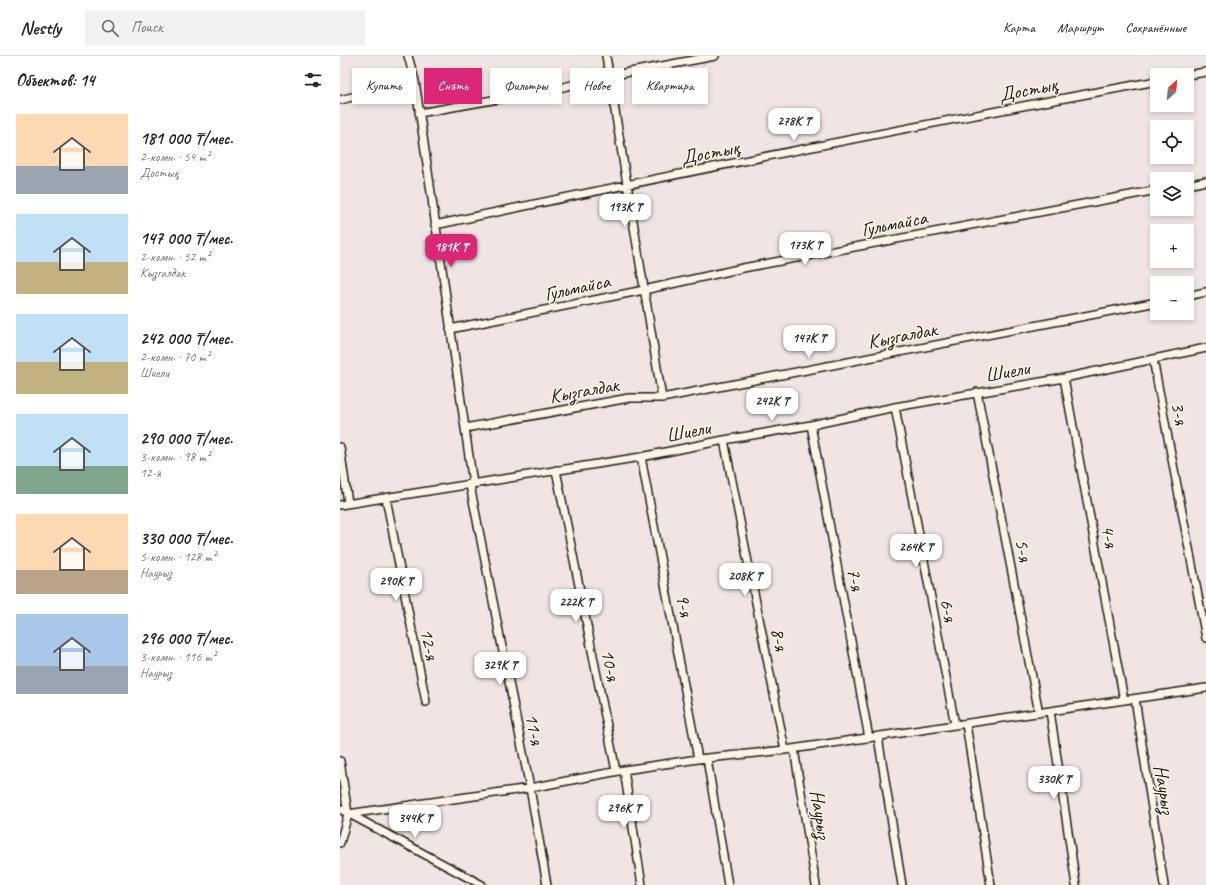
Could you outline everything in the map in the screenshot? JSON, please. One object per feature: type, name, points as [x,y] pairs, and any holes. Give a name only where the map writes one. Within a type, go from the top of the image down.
[{"type":"street","name":"11-я","points":[[408,56],[411,68]]},
{"type":"street","points":[[606,56],[608,68]]},
{"type":"street","points":[[624,73],[715,56]]},
{"type":"street","points":[[1194,74],[1206,72]]},
{"type":"street","name":"Достық","points":[[435,225],[628,184],[1072,96],[1150,82]]},
{"type":"street","points":[[419,113],[570,85]]},
{"type":"street","name":"11-я","points":[[416,89],[465,428],[471,485],[530,788],[546,885]]},
{"type":"street","points":[[340,100],[352,97]]},
{"type":"street","points":[[614,104],[662,398]]},
{"type":"street","points":[[1194,184],[1206,181]]},
{"type":"street","name":"Гульмайса","points":[[450,329],[644,290],[743,268],[1150,191]]},
{"type":"street","points":[[1194,295],[1206,292]]},
{"type":"street","name":"Кызгалдак","points":[[465,428],[629,398],[662,398],[1150,303]]},
{"type":"street","name":"Шиели","points":[[340,505],[641,457],[724,440],[811,425],[895,407],[1064,378],[1206,348]]},
{"type":"street","name":"3-я","points":[[1153,358],[1206,638]]},
{"type":"street","name":"4-я","points":[[1064,378],[1124,700]]},
{"type":"street","name":"5-я","points":[[977,392],[1039,713]]},
{"type":"street","name":"6-я","points":[[895,407],[955,725]]},
{"type":"street","name":"7-я","points":[[811,425],[869,738]]},
{"type":"street","name":"8-я","points":[[724,440],[785,750]]},
{"type":"street","points":[[340,447],[348,503]]},
{"type":"street","name":"9-я","points":[[641,457],[698,759]]},
{"type":"street","name":"10-я","points":[[556,470],[616,772]]},
{"type":"street","name":"12-я","points":[[386,498],[426,702]]},
{"type":"street","points":[[348,814],[530,788],[624,770],[698,759],[794,749],[1206,688]]},
{"type":"street","name":"Наурыз","points":[[1135,699],[1164,885]]},
{"type":"street","points":[[1050,711],[1076,885]]},
{"type":"street","points":[[966,724],[991,885]]},
{"type":"street","points":[[878,736],[902,885]]},
{"type":"street","name":"Наурыз","points":[[794,749],[816,885]]},
{"type":"street","points":[[707,759],[728,885]]},
{"type":"street","points":[[340,761],[348,814],[340,843]]},
{"type":"street","points":[[624,770],[642,885]]},
{"type":"street","points":[[340,809],[482,885]]}]
